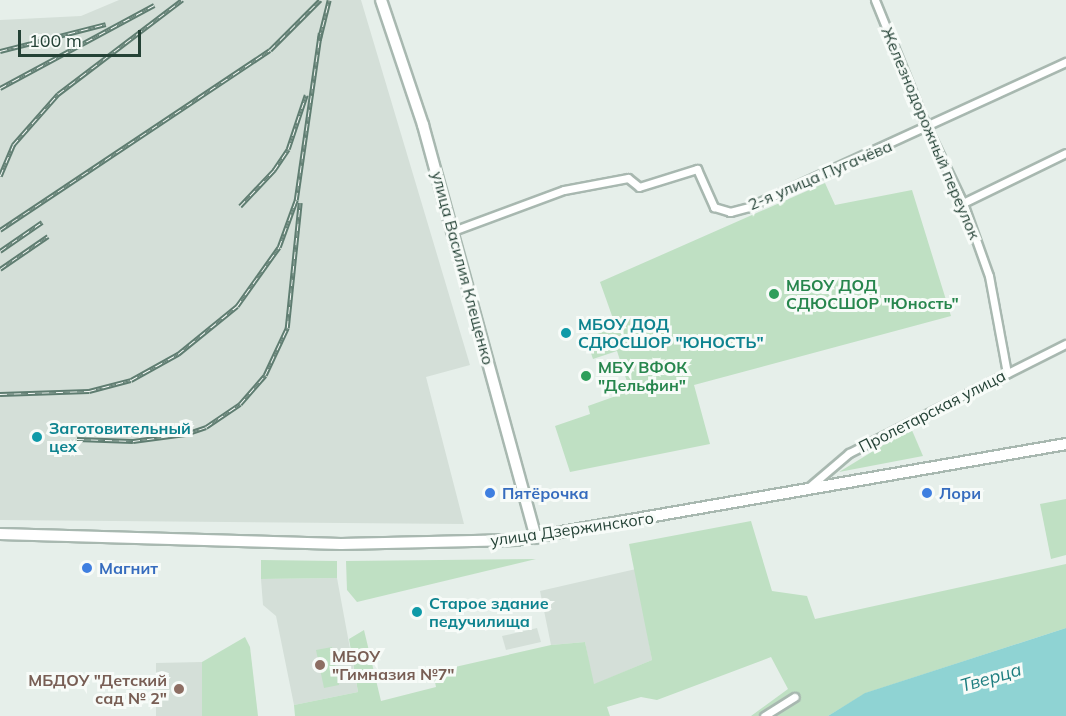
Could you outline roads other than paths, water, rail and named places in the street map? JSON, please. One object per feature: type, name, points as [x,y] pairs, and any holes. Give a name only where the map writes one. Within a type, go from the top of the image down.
[{"type":"main road","name":"улица Василия Клещенко","points":[[381,0],[453,231],[536,538]]},
{"type":"main road","name":"улица Дзержинского","points":[[0,534],[340,543],[471,543],[536,538],[1066,444]]},
{"type":"street","name":"Железнодорожный переулок","points":[[875,0],[927,128],[963,203],[988,276],[1007,372]]},
{"type":"street","name":"2-я улица Пугачёва","points":[[453,231],[564,190],[628,178],[639,187],[697,169],[714,207],[730,212],[824,176],[1066,62]]},
{"type":"street","points":[[963,203],[1066,153]]},
{"type":"street","name":"Пролетарская улица","points":[[806,490],[849,453],[1066,344]]},
{"type":"street","points":[[764,716],[795,697]]},
{"type":"water","name":"Тверца","points":[[1066,628],[1066,716],[828,716],[865,693]]},
{"type":"railway","points":[[0,176],[13,145],[58,94],[182,0]]},
{"type":"railway","points":[[0,230],[270,50],[320,0]]},
{"type":"railway","points":[[319,40],[329,0]]},
{"type":"railway","points":[[0,88],[154,5]]},
{"type":"railway","points":[[0,51],[106,24]]},
{"type":"railway","points":[[0,394],[89,391],[131,380],[178,354],[237,306],[279,247],[296,200],[320,33]]},
{"type":"railway","points":[[240,206],[274,170],[288,149],[306,95]]},
{"type":"railway","points":[[77,439],[133,441],[186,434],[206,427],[240,404],[265,375],[287,328],[300,203]]},
{"type":"railway","points":[[0,251],[42,222]]},
{"type":"railway","points":[[0,269],[48,236]]},
{"type":"place","name":"МБОУ ДОД СДЮСШОР \"Юность\"","points":[[774,294]]},
{"type":"place","name":"МБОУ ДОД СДЮСШОР \"ЮНОСТЬ\"","points":[[566,333]]},
{"type":"place","name":"МБУ ВФОК \"Дельфин\"","points":[[586,376]]},
{"type":"place","name":"Заготовительный цех","points":[[37,437]]},
{"type":"place","name":"Пятёрочка","points":[[490,493]]},
{"type":"place","name":"Лори","points":[[927,493]]},
{"type":"place","name":"Магнит","points":[[87,568]]},
{"type":"place","name":"Старое здание педучилища","points":[[417,612]]},
{"type":"place","name":"МБОУ \"Гимназия №7\"","points":[[320,665]]},
{"type":"place","name":"МБДОУ \"Детский сад № 2\"","points":[[179,689]]}]
